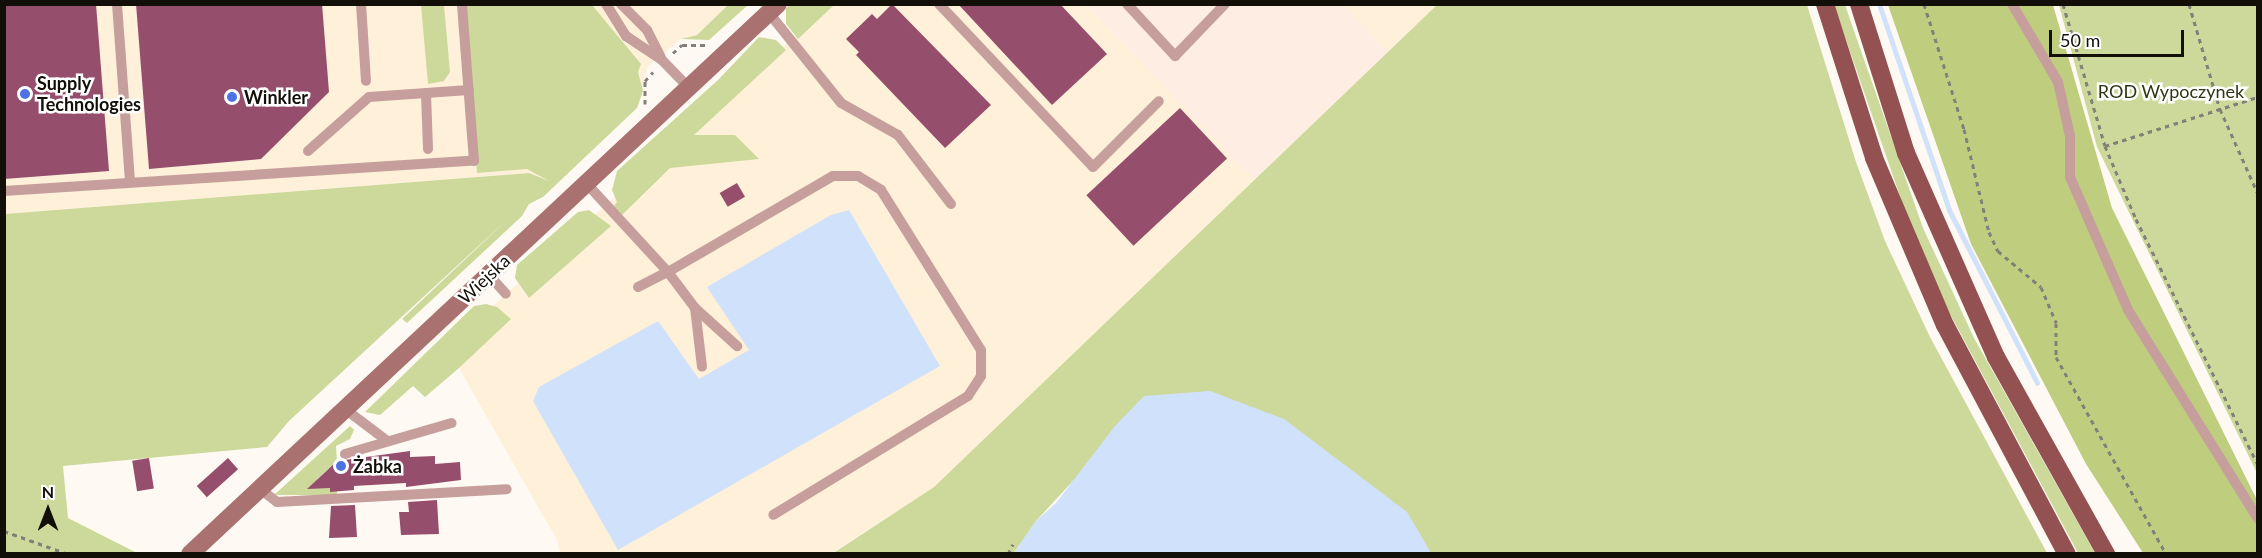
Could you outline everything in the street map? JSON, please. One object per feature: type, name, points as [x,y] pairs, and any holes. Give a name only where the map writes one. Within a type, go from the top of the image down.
[{"type":"main road","points":[[1825,4],[1874,158],[1945,325],[2067,554]]},
{"type":"main road","points":[[1859,4],[1906,153],[1996,357],[2106,554]]},
{"type":"street","name":"Wiejska","points":[[190,554],[773,9]]},
{"type":"lane","points":[[117,4],[130,183]]},
{"type":"lane","points":[[362,4],[366,81]]},
{"type":"lane","points":[[4,191],[474,161],[462,4]]},
{"type":"lane","points":[[606,4],[626,36],[662,60],[689,88]]},
{"type":"lane","points":[[939,4],[1093,167],[1159,101]]},
{"type":"lane","points":[[1127,4],[1175,56],[1225,4]]},
{"type":"lane","points":[[2012,4],[2058,82],[2070,136],[2070,177],[2128,310],[2258,519]]},
{"type":"lane","points":[[624,5],[647,30],[662,60]]},
{"type":"lane","points":[[773,9],[841,104],[898,135],[951,204]]},
{"type":"lane","points":[[309,151],[369,98],[468,90]]},
{"type":"lane","points":[[426,94],[428,149]]},
{"type":"lane","points":[[638,287],[668,272],[833,176],[858,176],[881,190],[981,350],[981,376],[968,396],[773,514]]},
{"type":"lane","points":[[587,184],[668,272],[695,308],[737,346]]},
{"type":"lane","points":[[489,275],[506,294]]},
{"type":"lane","points":[[695,308],[702,367]]},
{"type":"lane","points":[[345,409],[386,440]]},
{"type":"lane","points":[[345,454],[386,440],[452,423]]},
{"type":"lane","points":[[259,488],[277,502],[507,489]]},
{"type":"path","points":[[1924,4],[1964,129],[1989,232],[1998,251],[2042,287],[2056,324],[2056,357],[2166,554]]},
{"type":"path","points":[[2063,4],[2105,146],[2136,219],[2258,465]]},
{"type":"path","points":[[2189,4],[2220,109],[2258,194]]},
{"type":"path","points":[[678,49],[715,41]]},
{"type":"path","points":[[2105,146],[2258,97]]},
{"type":"path","points":[[4,531],[68,554]]},
{"type":"path","points":[[1008,554],[1013,544]]},
{"type":"shaded area","points":[[5,5],[728,5],[697,35],[681,39],[648,66],[639,96],[549,181],[529,173],[5,214]]},
{"type":"shaded area","points":[[830,5],[1086,5],[1254,180],[934,487],[832,553],[560,553],[557,540],[459,368],[441,352]]},
{"type":"shaded area","points":[[1083,5],[1346,5],[1388,52],[1254,180],[1227,159]]},
{"type":"shaded area","points":[[1344,5],[1438,5],[1388,52]]},
{"type":"green space","points":[[791,4],[834,5],[798,39],[786,24],[786,8]]},
{"type":"green space","points":[[1438,4],[1807,5],[1856,162],[1885,241],[1930,337],[2047,553],[1392,553],[1084,469],[1036,521],[1014,553],[832,554],[934,487]]},
{"type":"green space","points":[[421,5],[444,5],[450,72],[444,81],[428,84]]},
{"type":"green space","points":[[465,5],[592,5],[641,64],[638,72],[643,91],[637,108],[543,197],[529,204],[522,216],[407,323],[402,319],[511,216],[289,421],[267,447],[63,466],[68,518],[137,553],[5,554],[5,214],[529,173],[549,181],[527,169],[477,173]]},
{"type":"green space","points":[[728,5],[748,5],[709,40],[681,39],[697,35]]},
{"type":"green space","points":[[1834,5],[1845,5],[1923,228],[1974,338],[2095,553],[2078,553],[1941,297],[1912,231]]},
{"type":"green space","points":[[1888,5],[2053,5],[2112,208],[2257,500],[2257,553],[2143,553],[2086,464],[1971,244]]},
{"type":"green space","name":"ROD Wypoczynek","points":[[2059,5],[2257,5],[2257,473],[2097,147]]},
{"type":"green space","points":[[759,37],[776,40],[786,50],[694,135],[735,135],[759,159],[670,168],[622,215],[614,206],[617,202],[612,190],[617,171],[718,80]]},
{"type":"green space","points":[[589,210],[611,226],[529,298],[515,278],[517,265],[578,212]]},
{"type":"green space","points":[[486,304],[497,307],[511,319],[459,368],[425,397],[413,386],[380,415],[365,412],[474,306]]},
{"type":"green space","points":[[350,426],[354,430],[350,439],[336,446],[337,461],[317,479],[318,488],[337,487],[337,495],[274,495]]},
{"type":"water","points":[[849,210],[940,366],[618,550],[533,401],[539,387],[658,321],[699,379],[749,350],[707,287],[831,215]]},
{"type":"water","points":[[1210,391],[1284,419],[1407,512],[1431,553],[1014,553],[1036,521],[1056,503],[1115,426],[1144,396]]},
{"type":"building","points":[[4,4],[96,4],[109,171],[4,179]]},
{"type":"building","points":[[136,4],[322,4],[329,92],[261,159],[149,169]]},
{"type":"building","points":[[892,4],[991,105],[945,148],[856,55],[859,52],[846,39],[872,14],[877,19]]},
{"type":"building","points":[[958,4],[1060,4],[1107,54],[1052,105]]},
{"type":"building","points":[[1180,108],[1227,158],[1133,246],[1086,195]]},
{"type":"building","points":[[737,183],[745,197],[728,207],[720,193]]},
{"type":"building","points":[[410,451],[410,457],[435,456],[435,464],[460,462],[461,480],[406,487],[406,483],[354,486],[354,490],[330,492],[330,488],[307,489],[337,461]]},
{"type":"building","points":[[149,458],[154,489],[137,491],[132,461]]},
{"type":"building","points":[[228,458],[238,469],[207,497],[197,486]]},
{"type":"building","points":[[437,500],[439,534],[401,535],[399,512],[409,512],[408,502]]},
{"type":"building","points":[[355,505],[357,537],[329,538],[331,506]]},
{"type":"waterway","points":[[1879,4],[1949,210],[2037,383]]},
{"type":"place","name":"Supply Technologies","points":[[25,94]]},
{"type":"place","name":"Winkler","points":[[232,97]]},
{"type":"place","name":"Żabka","points":[[341,466]]}]
